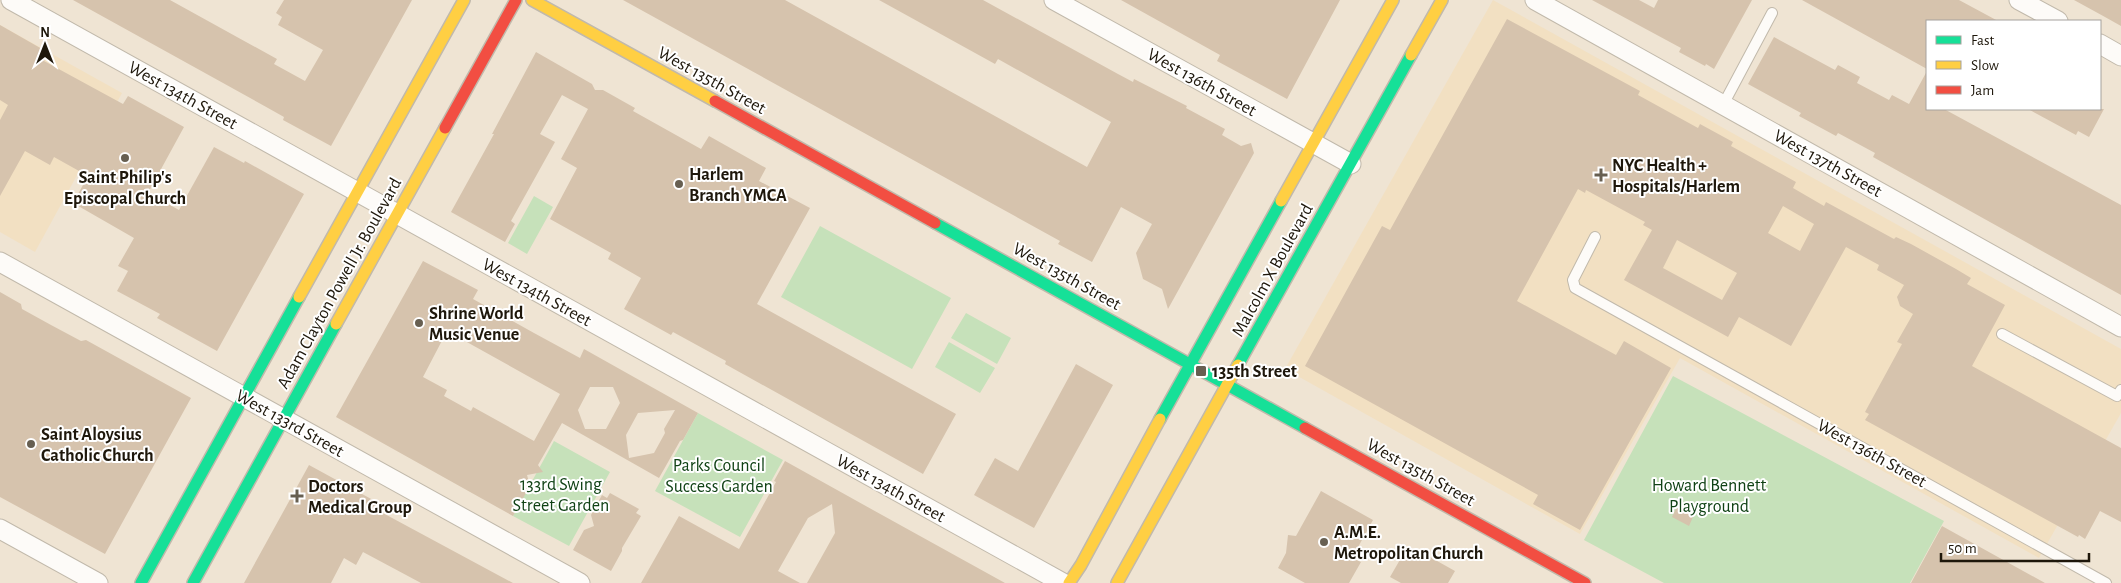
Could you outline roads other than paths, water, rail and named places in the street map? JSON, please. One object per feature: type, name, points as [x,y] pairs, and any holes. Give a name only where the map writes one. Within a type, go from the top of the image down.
[{"type":"main road","name":"Adam Clayton Powell Jr. Boulevard","points":[[141,583],[464,0]]},
{"type":"main road","name":"Adam Clayton Powell Jr. Boulevard","points":[[193,583],[516,0]]},
{"type":"main road","name":"West 135th Street","points":[[532,0],[1585,583]]},
{"type":"main road","name":"Malcolm X Boulevard","points":[[1069,583],[1081,565],[1392,0]]},
{"type":"main road","name":"Malcolm X Boulevard","points":[[1117,583],[1442,0]]},
{"type":"street","name":"West 134th Street","points":[[11,0],[1063,583]]},
{"type":"street","name":"West 136th Street","points":[[1054,0],[1351,164]]},
{"type":"street","name":"West 137th Street","points":[[1536,0],[2121,326]]},
{"type":"street","points":[[2019,0],[2056,20]]},
{"type":"street","points":[[2101,45],[2121,56]]},
{"type":"street","name":"West 133rd Street","points":[[0,262],[580,583]]},
{"type":"street","points":[[0,529],[98,583]]},
{"type":"lane","points":[[1723,105],[1772,13]]},
{"type":"lane","name":"West 136th Street","points":[[1595,238],[1573,280],[1575,288],[2106,583]]},
{"type":"lane","points":[[2002,334],[2117,396],[2121,390]]},
{"type":"place","name":"Saint Philip's Episcopal Church","points":[[125,158]]},
{"type":"place","name":"NYC Health + Hospitals/Harlem","points":[[1601,175]]},
{"type":"place","name":"Harlem Branch YMCA","points":[[679,184]]},
{"type":"place","name":"Shrine World Music Venue","points":[[419,323]]},
{"type":"place","name":"135th Street","points":[[1201,371]]},
{"type":"place","name":"Saint Aloysius Catholic Church","points":[[31,444]]},
{"type":"place","name":"Doctors Medical Group","points":[[297,496]]},
{"type":"place","name":"A.M.E. Metropolitan Church","points":[[1324,542]]},
{"type":"park label","name":"Parks Council Success Garden","points":[[719,475]]},
{"type":"park label","name":"133rd Swing Street Garden","points":[[561,494]]},
{"type":"park label","name":"Howard Bennett Playground","points":[[1709,495]]}]
